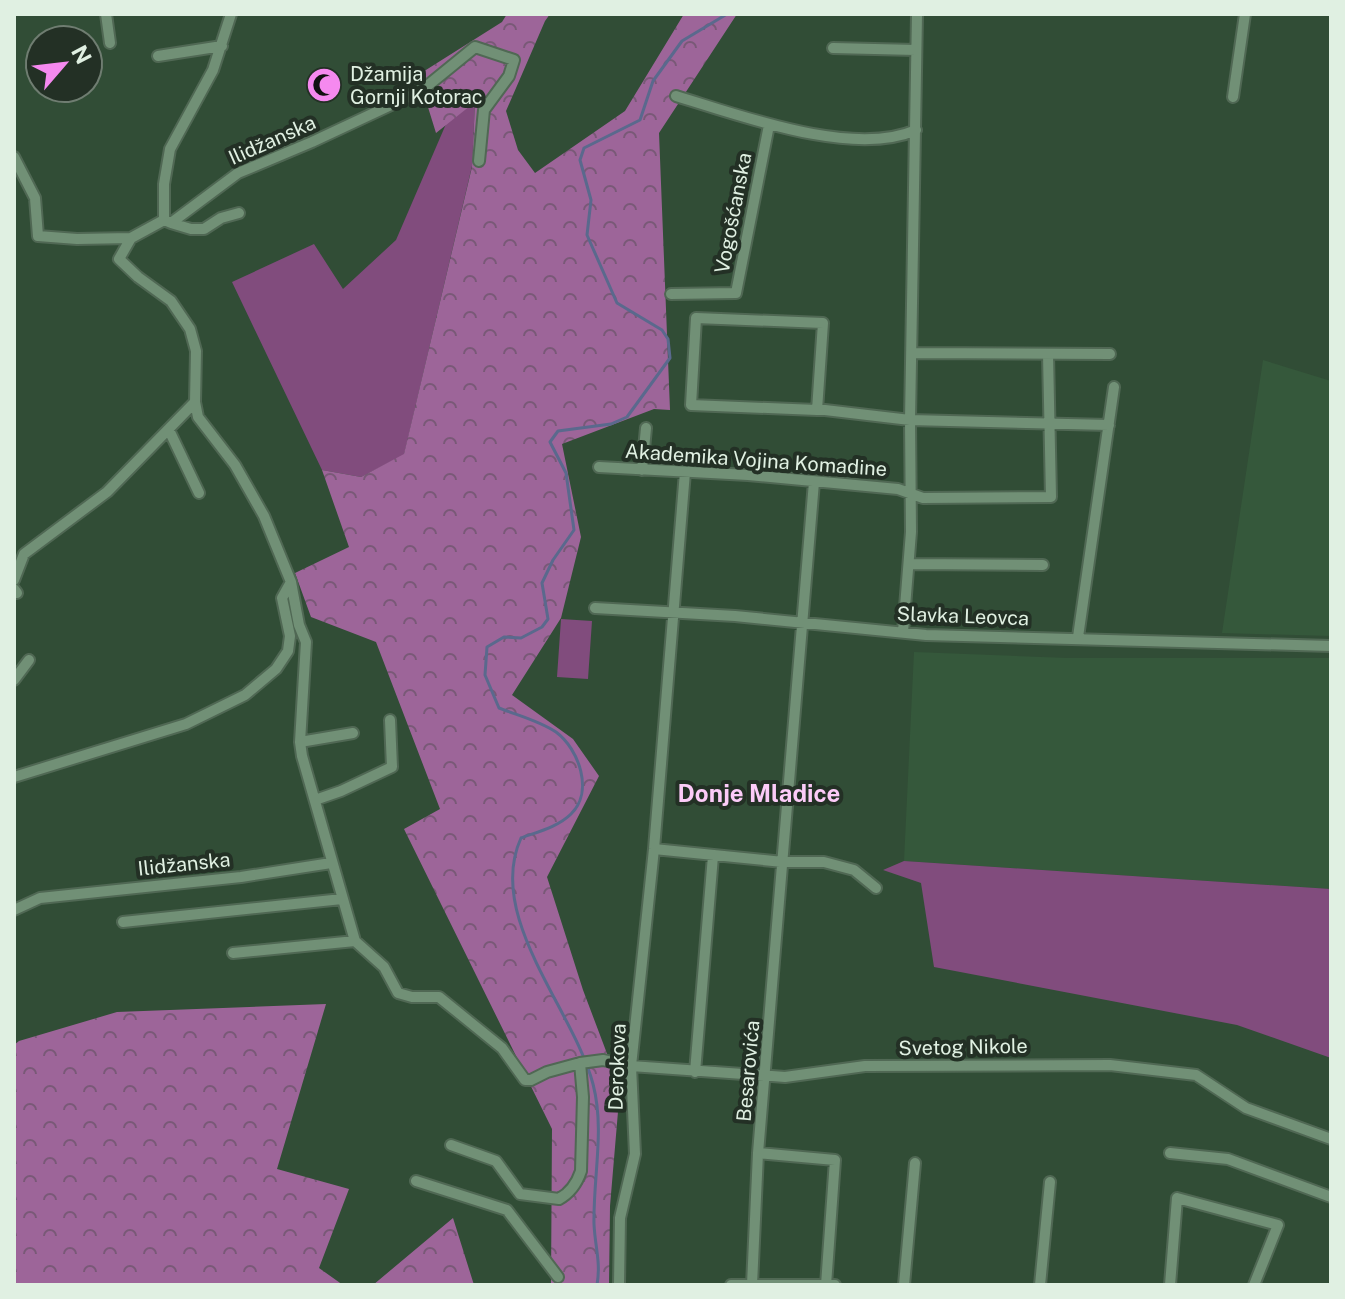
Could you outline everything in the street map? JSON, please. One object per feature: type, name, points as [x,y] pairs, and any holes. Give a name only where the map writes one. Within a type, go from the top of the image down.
[{"type":"street","points":[[106,14],[110,43]]},
{"type":"street","points":[[231,14],[213,70],[170,149],[164,184],[167,221],[191,229],[204,229],[221,218],[239,213]]},
{"type":"street","points":[[676,96],[796,131],[857,138],[898,136],[916,130],[917,14]]},
{"type":"street","points":[[1233,97],[1245,14]]},
{"type":"street","points":[[158,56],[222,46]]},
{"type":"street","name":"Ilidžanska","points":[[14,157],[35,198],[38,236],[131,238],[167,221],[238,173],[421,91],[475,47],[514,60],[509,76],[484,110],[479,161]]},
{"type":"street","points":[[833,48],[916,50]]},
{"type":"street","name":"Vogošćanska","points":[[671,294],[736,293],[769,125]]},
{"type":"street","name":"Akademika Vojina Komadine","points":[[903,632],[909,564],[916,130]]},
{"type":"street","points":[[131,238],[119,259],[171,301],[190,329],[196,351],[195,402],[198,417],[235,465],[264,516],[291,582],[299,625],[306,642],[300,742],[355,941],[384,967],[398,993],[412,997],[439,997],[502,1048],[525,1080],[580,1063],[582,1160],[577,1181],[559,1199],[520,1194],[496,1161],[451,1145]]},
{"type":"street","points":[[817,410],[823,323],[696,318],[691,405],[817,410],[910,420],[1109,425]]},
{"type":"street","points":[[912,353],[1110,354]]},
{"type":"street","name":"Akademika Vojina Komadine","points":[[599,467],[814,482],[910,492],[923,498],[1051,497],[1048,354]]},
{"type":"street","points":[[1078,637],[1114,387]]},
{"type":"street","points":[[14,580],[24,554],[107,492],[195,402]]},
{"type":"street","points":[[642,470],[646,428]]},
{"type":"street","points":[[169,430],[199,493]]},
{"type":"street","name":"Derokova","points":[[619,1285],[620,1218],[635,1154],[631,1066],[654,849],[685,472]]},
{"type":"street","name":"Besarovića","points":[[752,1285],[758,1153],[814,482]]},
{"type":"street","points":[[909,564],[1043,565]]},
{"type":"street","points":[[14,777],[186,724],[245,695],[276,669],[289,646],[290,636],[282,598],[291,582]]},
{"type":"street","name":"Slavka Leovca","points":[[595,608],[673,611],[926,635],[1331,646]]},
{"type":"street","points":[[14,680],[29,660]]},
{"type":"street","points":[[315,800],[392,767],[390,720]]},
{"type":"street","points":[[300,742],[353,733]]},
{"type":"street","points":[[654,849],[783,862],[824,862],[854,870],[876,888]]},
{"type":"street","points":[[695,1072],[713,856]]},
{"type":"street","name":"Ilidžanska","points":[[14,910],[40,898],[241,877],[331,863]]},
{"type":"street","points":[[123,922],[342,899]]},
{"type":"street","points":[[233,953],[355,941]]},
{"type":"street","name":"Svetog Nikole","points":[[580,1063],[603,1060],[695,1072],[802,1077],[865,1066],[1016,1063],[1110,1065],[1186,1072],[1204,1079],[1246,1108],[1331,1139]]},
{"type":"street","points":[[758,1153],[835,1160],[826,1285]]},
{"type":"street","points":[[1170,1153],[1228,1159],[1331,1197]]},
{"type":"street","points":[[904,1285],[915,1163]]},
{"type":"street","points":[[416,1181],[507,1210],[558,1277]]},
{"type":"street","points":[[1040,1285],[1050,1182]]},
{"type":"street","points":[[507,1210],[520,1194]]},
{"type":"street","points":[[1170,1285],[1177,1198],[1278,1225],[1254,1285]]},
{"type":"street","points":[[731,1285],[835,1285]]},
{"type":"shaded area","points":[[475,101],[472,166],[404,455],[361,477],[322,470],[232,282],[314,244],[343,289],[396,240],[446,124]]},
{"type":"shaded area","points":[[1263,360],[1331,381],[1331,636],[1222,633]]},
{"type":"shaded area","points":[[561,619],[592,621],[588,679],[557,677]]},
{"type":"shaded area","points":[[914,652],[1067,658],[1331,658],[1331,889],[904,861]]},
{"type":"shaded area","points":[[904,861],[1331,889],[1331,1058],[1237,1025],[934,967],[921,883],[883,870]]},
{"type":"green space","points":[[507,14],[550,14],[506,111],[518,150],[535,173],[625,111],[684,14],[737,14],[659,133],[670,410],[654,409],[562,444],[581,537],[561,618],[512,695],[573,739],[599,776],[547,877],[583,990],[620,1088],[610,1206],[609,1285],[551,1285],[552,1129],[404,829],[440,809],[376,642],[311,617],[295,573],[349,547],[322,470],[361,477],[404,454],[472,167],[475,102],[436,133],[418,75],[502,22]]},
{"type":"green space","points":[[326,1004],[277,1169],[349,1189],[319,1268],[343,1285],[14,1285],[14,1045],[117,1012]]},
{"type":"green space","points":[[453,1218],[474,1285],[373,1285]]},
{"type":"waterway","points":[[597,1285],[594,1206],[598,1119],[593,1084],[583,1055],[523,931],[514,899],[513,868],[521,838],[560,822],[578,805],[582,794],[581,771],[571,749],[556,732],[499,708],[485,675],[487,647],[504,637],[521,638],[542,627],[548,619],[542,583],[553,560],[574,530],[566,473],[550,442],[558,431],[611,424],[627,417],[670,358],[668,339],[662,330],[617,303],[587,235],[591,200],[580,160],[584,148],[640,120],[653,81],[682,41],[727,14]]},
{"type":"place","name":"Džamija Gornji Kotorac","points":[[324,85]]},
{"type":"district","name":"Donje Mladice","points":[[759,794]]}]
